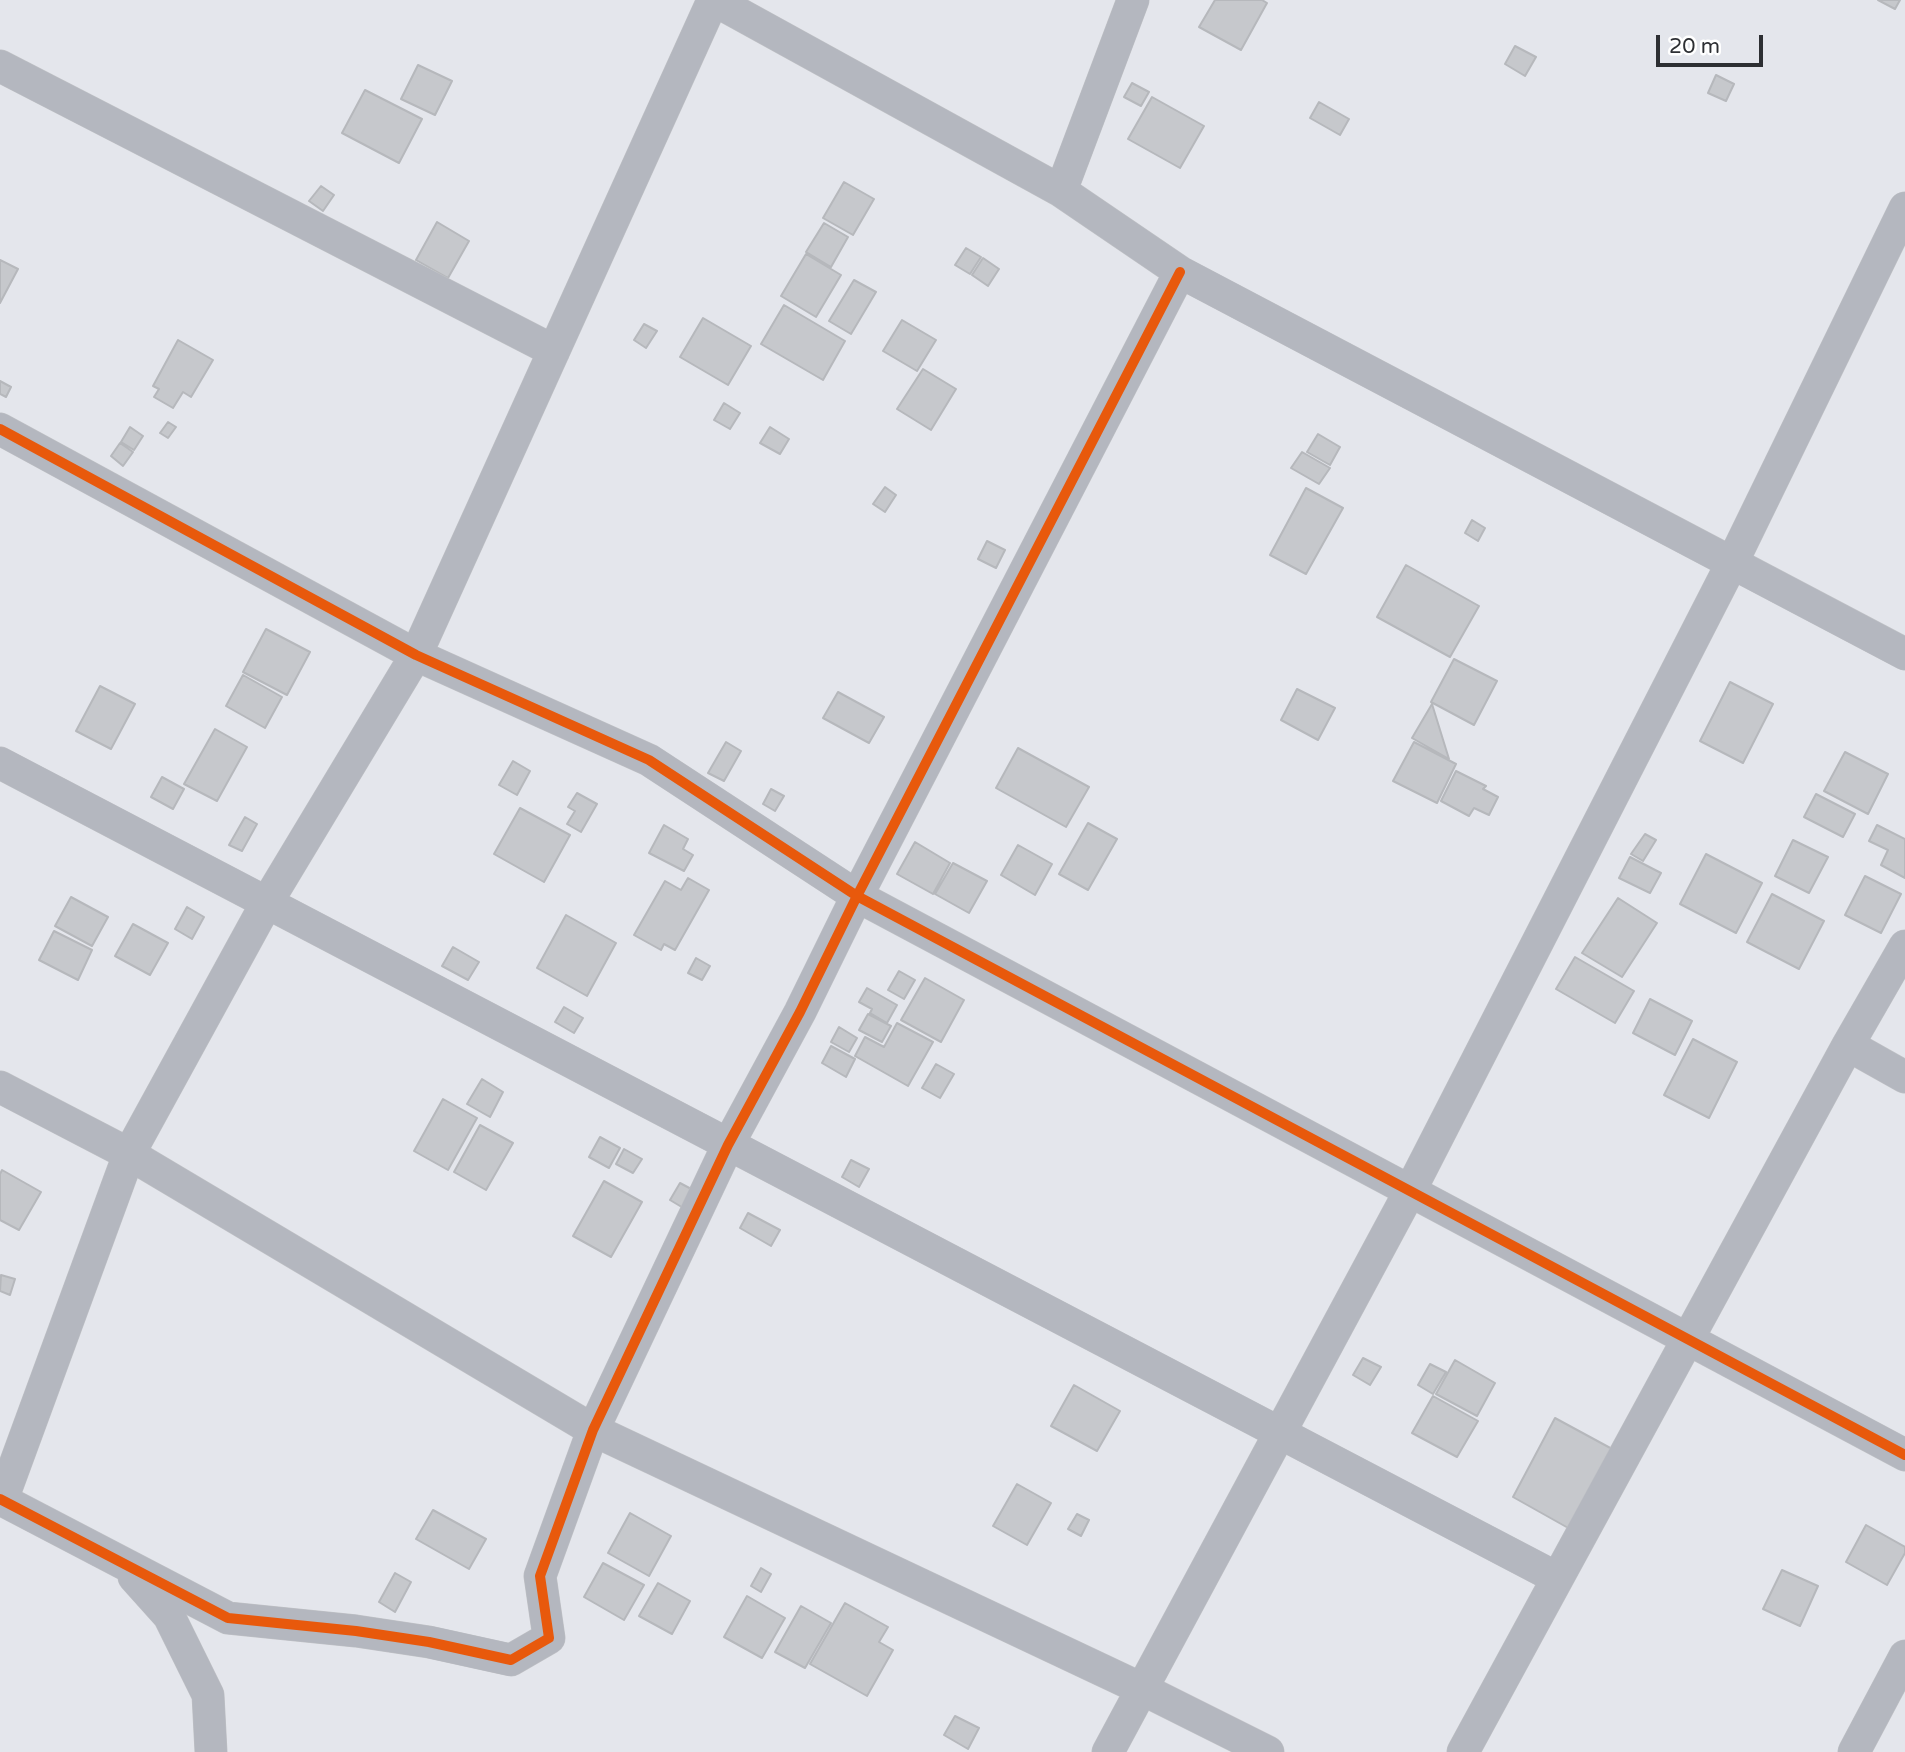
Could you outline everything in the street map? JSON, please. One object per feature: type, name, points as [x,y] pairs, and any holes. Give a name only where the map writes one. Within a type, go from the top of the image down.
[{"type":"street","points":[[1180,272],[857,896],[800,1012],[727,1145],[593,1430],[540,1576],[550,1638],[511,1660],[429,1642],[356,1631],[228,1618],[1,1499],[129,1154],[266,904],[416,655],[713,0],[1061,191],[1180,272],[1905,654]]},
{"type":"street","points":[[1061,191],[1133,0]]},
{"type":"street","points":[[0,66],[554,351]]},
{"type":"street","points":[[1108,1752],[1410,1191],[1732,563],[1905,208]]},
{"type":"street","points":[[0,429],[416,655],[649,760],[857,896],[1905,1455]]},
{"type":"street","points":[[0,763],[1557,1578]]},
{"type":"street","points":[[1463,1752],[1848,1045],[1905,946]]},
{"type":"street","points":[[1848,1045],[1905,1077]]},
{"type":"street","points":[[0,1087],[129,1154],[593,1430],[1142,1689],[1268,1752]]},
{"type":"street","points":[[121,1563],[169,1616],[208,1695],[211,1752]]},
{"type":"street","points":[[1854,1752],[1905,1656]]},
{"type":"building","points":[[1215,0],[1262,0],[1267,3],[1241,50],[1199,27]]},
{"type":"building","points":[[1878,0],[1900,0],[1895,9]]},
{"type":"building","points":[[1515,46],[1536,57],[1525,76],[1505,64]]},
{"type":"building","points":[[418,65],[452,81],[435,115],[401,99]]},
{"type":"building","points":[[1716,75],[1734,84],[1726,101],[1708,93]]},
{"type":"building","points":[[1132,83],[1149,92],[1141,106],[1124,97]]},
{"type":"building","points":[[365,90],[422,119],[399,163],[342,133]]},
{"type":"building","points":[[1152,97],[1204,126],[1180,168],[1128,139]]},
{"type":"building","points":[[1319,102],[1349,119],[1340,135],[1310,118]]},
{"type":"building","points":[[844,182],[874,199],[853,235],[823,218]]},
{"type":"building","points":[[321,186],[334,195],[323,211],[309,201]]},
{"type":"building","points":[[437,222],[469,241],[448,278],[416,260]]},
{"type":"building","points":[[824,223],[848,237],[831,267],[806,252]]},
{"type":"building","points":[[966,248],[981,257],[970,274],[955,265]]},
{"type":"building","points":[[806,254],[841,275],[816,317],[781,296]]},
{"type":"building","points":[[983,258],[999,269],[988,286],[972,275]]},
{"type":"building","points":[[0,260],[18,269],[0,303]]},
{"type":"building","points":[[854,280],[876,292],[851,334],[829,321]]},
{"type":"building","points":[[784,305],[845,341],[823,380],[761,344]]},
{"type":"building","points":[[703,318],[751,346],[728,385],[680,357]]},
{"type":"building","points":[[902,320],[936,340],[917,371],[883,351]]},
{"type":"building","points":[[644,324],[657,331],[646,348],[634,340]]},
{"type":"building","points":[[178,340],[213,360],[191,397],[183,392],[173,408],[154,397],[159,389],[153,386]]},
{"type":"building","points":[[923,369],[956,389],[931,430],[897,409]]},
{"type":"building","points":[[0,381],[11,387],[6,397],[0,394]]},
{"type":"building","points":[[724,403],[740,413],[730,429],[714,420]]},
{"type":"building","points":[[168,422],[176,427],[168,438],[160,433]]},
{"type":"building","points":[[130,427],[143,436],[134,450],[121,442]]},
{"type":"building","points":[[770,427],[789,439],[780,454],[760,443]]},
{"type":"building","points":[[1318,434],[1340,447],[1330,465],[1307,452]]},
{"type":"building","points":[[120,443],[133,452],[123,466],[111,456]]},
{"type":"building","points":[[1302,452],[1330,468],[1319,484],[1291,468]]},
{"type":"building","points":[[885,487],[896,495],[885,512],[873,504]]},
{"type":"building","points":[[1306,488],[1343,508],[1306,574],[1270,555]]},
{"type":"building","points":[[1472,520],[1485,528],[1478,541],[1465,533]]},
{"type":"building","points":[[987,541],[1005,550],[996,568],[978,559]]},
{"type":"building","points":[[1406,565],[1479,606],[1450,657],[1377,617]]},
{"type":"building","points":[[266,629],[310,652],[287,695],[243,672]]},
{"type":"building","points":[[1454,659],[1497,681],[1474,725],[1431,702]]},
{"type":"building","points":[[243,675],[282,697],[265,728],[226,706]]},
{"type":"building","points":[[1730,682],[1773,704],[1743,763],[1700,741]]},
{"type":"building","points":[[100,686],[135,704],[111,749],[76,731]]},
{"type":"building","points":[[1297,689],[1335,708],[1318,740],[1281,720]]},
{"type":"building","points":[[838,692],[884,717],[869,743],[823,718]]},
{"type":"building","points":[[1432,704],[1449,759],[1412,738]]},
{"type":"building","points":[[215,729],[247,747],[217,801],[184,784]]},
{"type":"building","points":[[726,742],[741,751],[724,781],[708,773]]},
{"type":"building","points":[[1414,742],[1456,764],[1437,803],[1393,781]]},
{"type":"building","points":[[1018,748],[1089,787],[1066,827],[996,788]]},
{"type":"building","points":[[1845,752],[1888,774],[1868,814],[1824,791]]},
{"type":"building","points":[[513,761],[530,771],[517,795],[499,785]]},
{"type":"building","points":[[1456,771],[1486,786],[1483,789],[1498,797],[1489,815],[1474,808],[1469,816],[1441,801]]},
{"type":"building","points":[[162,777],[184,789],[173,809],[151,797]]},
{"type":"building","points":[[771,789],[784,796],[775,811],[763,804]]},
{"type":"building","points":[[577,793],[597,804],[581,832],[567,824],[575,811],[568,807]]},
{"type":"building","points":[[1816,794],[1855,814],[1843,837],[1804,817]]},
{"type":"building","points":[[520,808],[570,835],[544,882],[494,854]]},
{"type":"building","points":[[245,817],[257,824],[242,851],[229,845]]},
{"type":"building","points":[[1088,823],[1117,839],[1088,890],[1059,874]]},
{"type":"building","points":[[664,825],[688,839],[683,849],[693,855],[684,871],[649,853]]},
{"type":"building","points":[[1877,825],[1905,839],[1905,878],[1881,865],[1888,850],[1869,841]]},
{"type":"building","points":[[1645,834],[1656,840],[1643,861],[1631,854]]},
{"type":"building","points":[[1793,840],[1828,857],[1809,893],[1775,876]]},
{"type":"building","points":[[915,842],[950,863],[933,894],[897,874]]},
{"type":"building","points":[[1018,845],[1052,864],[1035,895],[1001,875]]},
{"type":"building","points":[[1706,854],[1762,883],[1736,933],[1680,904]]},
{"type":"building","points":[[1630,857],[1661,873],[1650,893],[1619,878]]},
{"type":"building","points":[[953,863],[987,881],[969,913],[935,894]]},
{"type":"building","points":[[1865,876],[1901,894],[1881,933],[1845,915]]},
{"type":"building","points":[[688,878],[709,890],[675,950],[664,944],[661,950],[634,935],[665,881],[681,890]]},
{"type":"building","points":[[1772,894],[1824,921],[1799,969],[1747,942]]},
{"type":"building","points":[[71,897],[108,917],[92,946],[55,926]]},
{"type":"building","points":[[1618,898],[1657,923],[1622,977],[1582,953]]},
{"type":"building","points":[[187,907],[204,917],[192,939],[175,929]]},
{"type":"building","points":[[566,915],[616,943],[587,996],[537,968]]},
{"type":"building","points":[[133,924],[168,943],[150,975],[115,956]]},
{"type":"building","points":[[54,931],[92,950],[78,980],[39,960]]},
{"type":"building","points":[[453,947],[479,962],[468,980],[442,966]]},
{"type":"building","points":[[1575,957],[1634,991],[1615,1023],[1556,989]]},
{"type":"building","points":[[696,958],[710,966],[702,980],[688,973]]},
{"type":"building","points":[[899,971],[915,980],[904,999],[888,990]]},
{"type":"building","points":[[925,978],[964,1000],[941,1042],[901,1020]]},
{"type":"building","points":[[867,988],[897,1005],[887,1023],[870,1013],[872,1009],[859,1002]]},
{"type":"building","points":[[1650,999],[1692,1021],[1675,1055],[1633,1033]]},
{"type":"building","points":[[564,1007],[583,1018],[574,1033],[555,1022]]},
{"type":"building","points":[[868,1014],[891,1026],[882,1042],[859,1030]]},
{"type":"building","points":[[897,1023],[933,1042],[908,1086],[855,1056],[865,1037],[884,1047]]},
{"type":"building","points":[[839,1027],[857,1038],[849,1052],[831,1042]]},
{"type":"building","points":[[1693,1039],[1737,1062],[1709,1118],[1664,1095]]},
{"type":"building","points":[[831,1046],[855,1059],[846,1077],[822,1063]]},
{"type":"building","points":[[936,1064],[954,1074],[940,1098],[922,1088]]},
{"type":"building","points":[[482,1079],[503,1092],[490,1117],[467,1104]]},
{"type":"building","points":[[443,1099],[477,1118],[448,1170],[414,1151]]},
{"type":"building","points":[[480,1125],[513,1143],[486,1190],[454,1172]]},
{"type":"building","points":[[600,1137],[620,1148],[609,1168],[589,1157]]},
{"type":"building","points":[[624,1149],[642,1159],[633,1173],[616,1164]]},
{"type":"building","points":[[851,1160],[869,1169],[859,1187],[842,1177]]},
{"type":"building","points":[[2,1170],[41,1192],[19,1230],[0,1220]]},
{"type":"building","points":[[604,1181],[642,1202],[611,1257],[573,1236]]},
{"type":"building","points":[[680,1183],[695,1191],[685,1209],[670,1200]]},
{"type":"building","points":[[748,1213],[780,1230],[771,1246],[740,1228]]},
{"type":"building","points":[[1,1275],[15,1279],[10,1295],[0,1291]]},
{"type":"building","points":[[1363,1358],[1381,1367],[1370,1385],[1353,1375]]},
{"type":"building","points":[[1455,1360],[1495,1383],[1477,1416],[1436,1394]]},
{"type":"building","points":[[1430,1364],[1446,1372],[1433,1394],[1418,1385]]},
{"type":"building","points":[[1074,1385],[1120,1411],[1097,1451],[1051,1426]]},
{"type":"building","points":[[1433,1396],[1478,1421],[1457,1457],[1412,1433]]},
{"type":"building","points":[[1555,1418],[1614,1450],[1570,1529],[1513,1497]]},
{"type":"building","points":[[1017,1484],[1051,1503],[1027,1545],[993,1526]]},
{"type":"building","points":[[433,1510],[486,1539],[469,1569],[416,1539]]},
{"type":"building","points":[[630,1513],[671,1536],[649,1576],[608,1553]]},
{"type":"building","points":[[1077,1514],[1089,1520],[1081,1536],[1068,1529]]},
{"type":"building","points":[[1866,1525],[1905,1547],[1905,1553],[1887,1585],[1846,1562]]},
{"type":"building","points":[[603,1563],[644,1585],[624,1620],[584,1597]]},
{"type":"building","points":[[761,1568],[771,1574],[761,1592],[751,1586]]},
{"type":"building","points":[[1782,1570],[1818,1586],[1800,1626],[1763,1609]]},
{"type":"building","points":[[395,1573],[411,1582],[395,1612],[379,1602]]},
{"type":"building","points":[[658,1583],[690,1601],[672,1634],[639,1616]]},
{"type":"building","points":[[747,1596],[785,1618],[762,1658],[724,1637]]},
{"type":"building","points":[[845,1603],[888,1627],[879,1642],[893,1650],[867,1696],[810,1664]]},
{"type":"building","points":[[801,1606],[831,1623],[805,1668],[775,1652]]},
{"type":"building","points":[[955,1716],[979,1728],[968,1749],[944,1735]]},
{"type":"cycle path","points":[[0,1499],[228,1618],[356,1631],[429,1642],[511,1660],[549,1638],[540,1576],[593,1430],[728,1145],[800,1012],[857,896],[1180,272]]},
{"type":"cycle path","points":[[0,429],[416,655],[649,760],[857,896],[1905,1455]]}]
